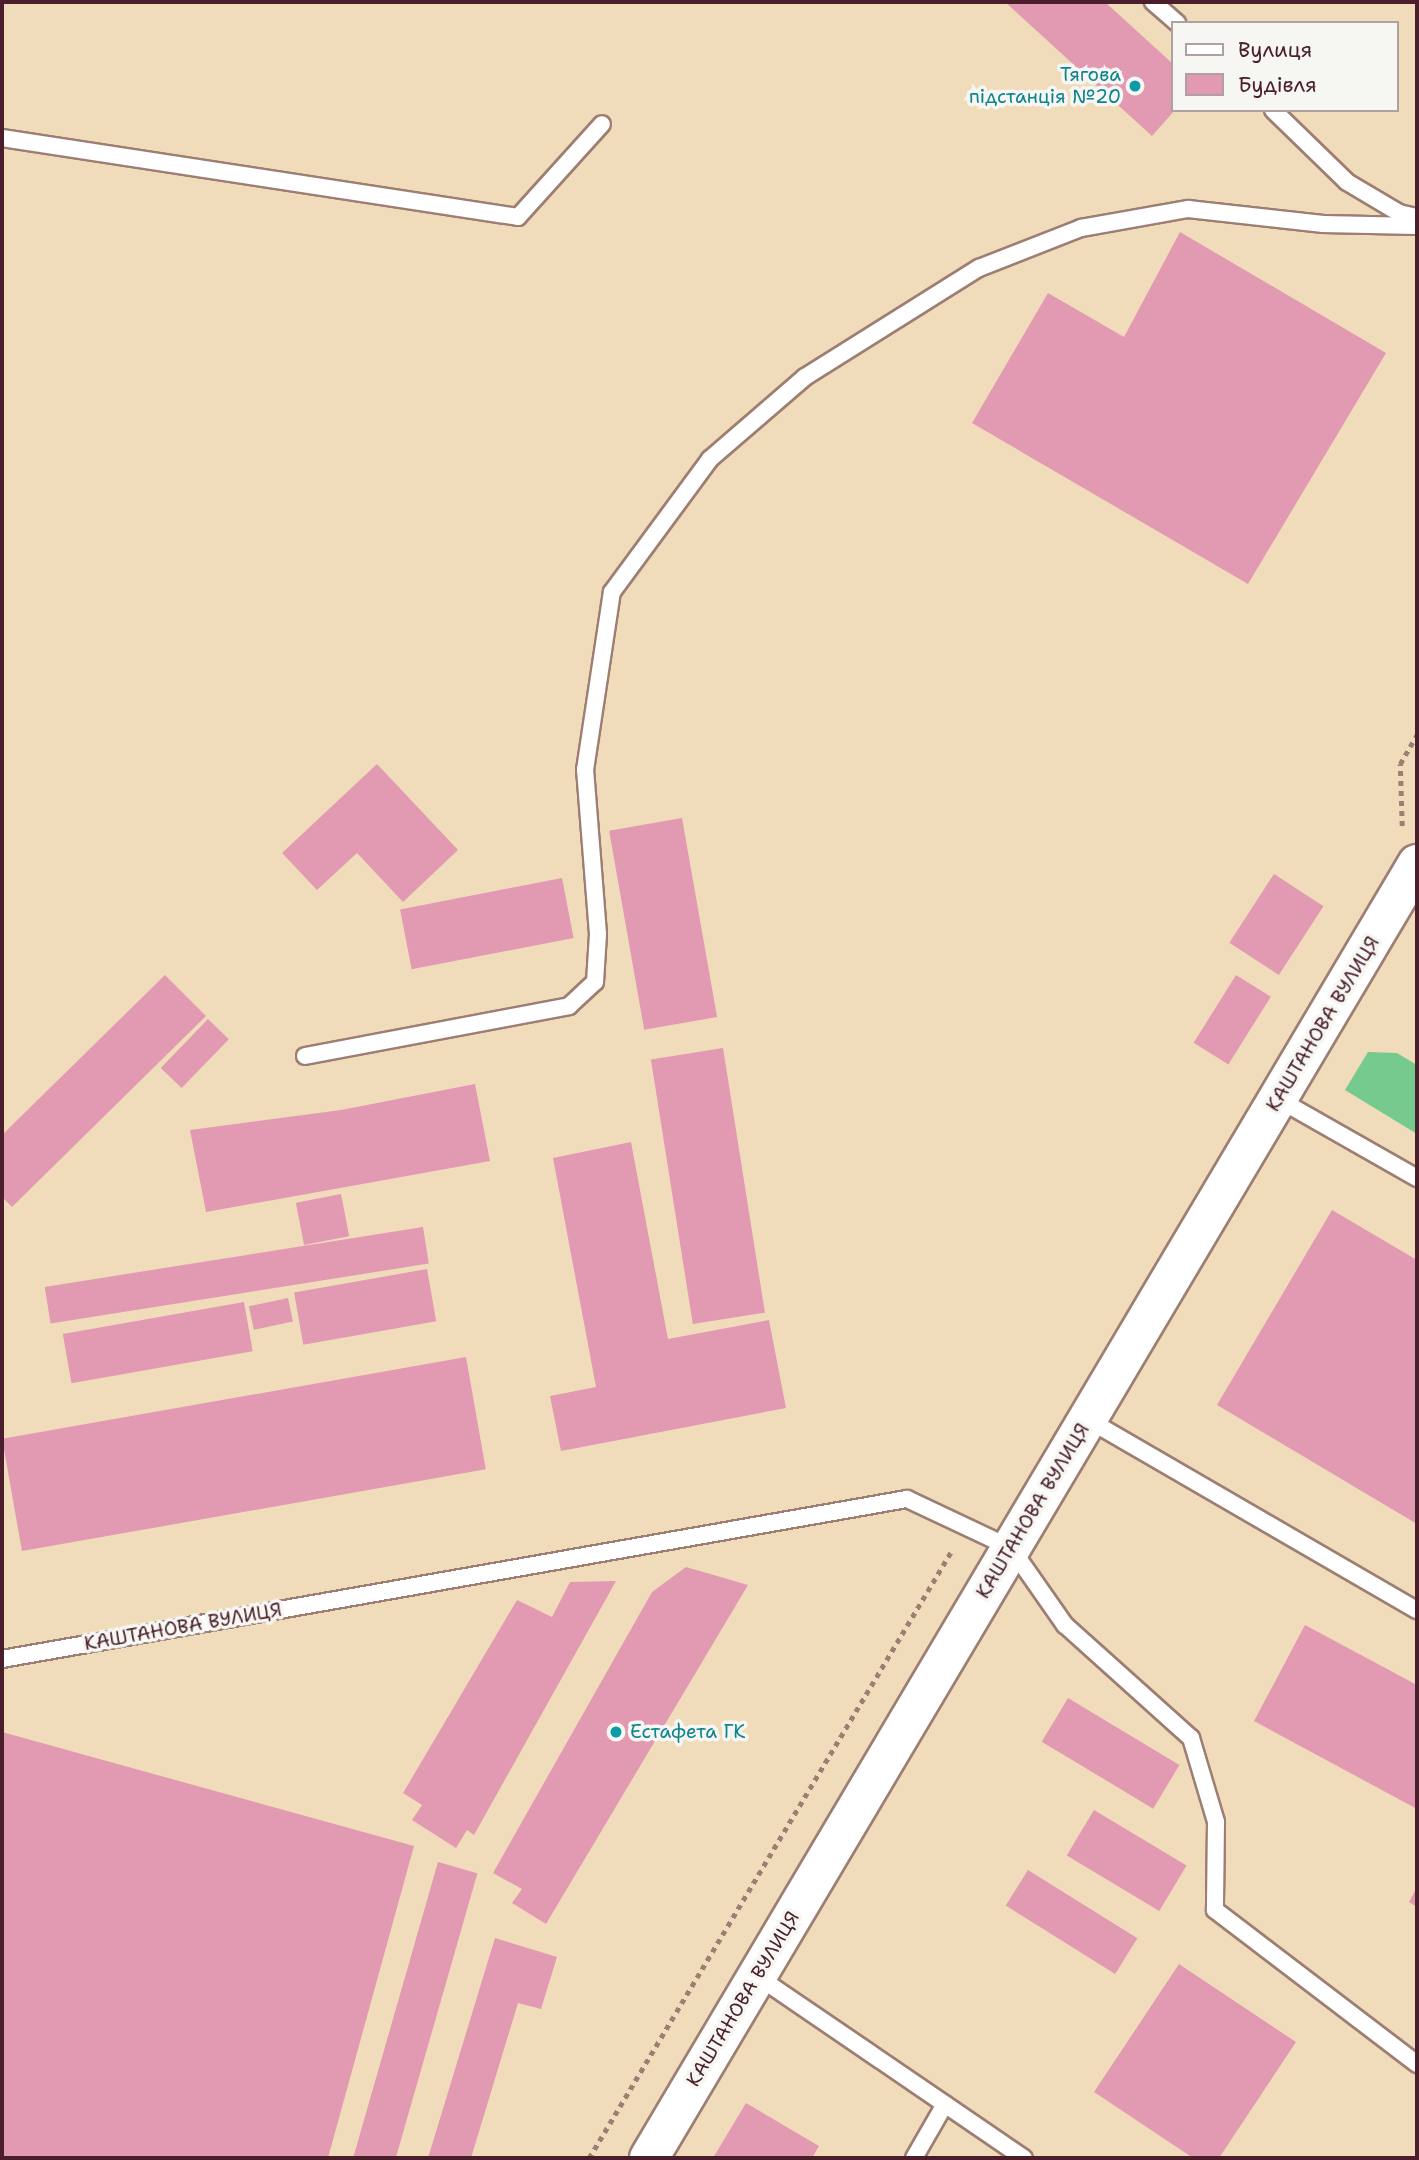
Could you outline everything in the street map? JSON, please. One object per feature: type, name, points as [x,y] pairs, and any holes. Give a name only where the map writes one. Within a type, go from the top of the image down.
[{"type":"street","name":"КАШТАНОВА ВУЛИЦЯ","points":[[649,2158],[1417,864]]},
{"type":"lane","points":[[1153,2],[1175,21]]},
{"type":"lane","points":[[1275,112],[1347,182],[1399,213],[1417,216]]},
{"type":"lane","points":[[2,138],[518,217],[602,124]]},
{"type":"lane","points":[[305,1055],[569,1006],[595,982],[598,934],[585,770],[612,592],[710,459],[805,377],[979,268],[1081,228],[1188,208],[1323,224],[1417,226]]},
{"type":"lane","points":[[1278,1099],[1417,1178]]},
{"type":"lane","points":[[1087,1419],[1417,1610]]},
{"type":"lane","name":"КАШТАНОВА ВУЛИЦЯ","points":[[2,1659],[907,1499],[1011,1548]]},
{"type":"lane","points":[[1011,1548],[1065,1625],[1191,1738],[1216,1822],[1215,1910],[1417,2064]]},
{"type":"lane","points":[[757,1976],[1024,2158]]},
{"type":"lane","points":[[914,2158],[945,2105]]},
{"type":"green space","points":[[1368,1052],[1397,1053],[1417,1065],[1417,1134],[1345,1090]]},
{"type":"building","name":"Тягова пiдстанцiя №20","points":[[1005,2],[1105,2],[1170,61],[1170,112],[1173,112],[1152,136]]},
{"type":"building","points":[[1180,232],[1386,353],[1248,584],[972,423],[1048,293],[1124,337]]},
{"type":"building","points":[[377,764],[458,850],[403,902],[357,853],[317,890],[282,853]]},
{"type":"building","points":[[682,818],[717,1017],[644,1030],[609,831]]},
{"type":"building","points":[[1274,874],[1323,906],[1279,975],[1229,943]]},
{"type":"building","points":[[562,878],[574,938],[412,969],[400,909]]},
{"type":"building","points":[[165,975],[206,1016],[12,1207],[2,1197],[2,1135]]},
{"type":"building","points":[[1236,975],[1271,997],[1228,1065],[1194,1043]]},
{"type":"building","points":[[208,1019],[229,1039],[182,1088],[161,1068]]},
{"type":"building","points":[[723,1048],[765,1313],[693,1324],[651,1059]]},
{"type":"building","points":[[475,1084],[490,1161],[206,1212],[190,1130],[341,1110]]},
{"type":"building","points":[[631,1142],[668,1339],[769,1320],[786,1408],[561,1451],[550,1396],[596,1387],[553,1158]]},
{"type":"building","points":[[341,1194],[349,1236],[304,1245],[296,1203]]},
{"type":"building","points":[[1332,1210],[1417,1260],[1417,1524],[1217,1405]]},
{"type":"building","points":[[423,1227],[429,1264],[51,1323],[45,1287]]},
{"type":"building","points":[[427,1269],[436,1321],[303,1345],[294,1292]]},
{"type":"building","points":[[288,1298],[293,1321],[254,1330],[249,1306]]},
{"type":"building","points":[[244,1302],[253,1351],[71,1383],[63,1334]]},
{"type":"building","points":[[466,1357],[486,1469],[22,1551],[2,1439]]},
{"type":"building","name":"Естафета ГК","points":[[686,1567],[748,1585],[546,1924],[512,1903],[522,1889],[493,1873],[652,1592]]},
{"type":"building","points":[[616,1581],[474,1835],[467,1830],[456,1848],[412,1820],[422,1805],[403,1793],[517,1600],[552,1617],[570,1582]]},
{"type":"building","points":[[1305,1625],[1417,1685],[1417,1809],[1254,1721]]},
{"type":"building","points":[[1068,1698],[1179,1765],[1153,1809],[1042,1742]]},
{"type":"building","points":[[2,1732],[414,1846],[328,2158],[2,2158]]},
{"type":"building","points":[[1094,1810],[1187,1866],[1159,1911],[1067,1855]]},
{"type":"building","points":[[438,1862],[477,1873],[396,2158],[353,2158]]},
{"type":"building","points":[[1028,1870],[1137,1938],[1115,1974],[1006,1906]]},
{"type":"building","points":[[1417,1887],[1417,1907],[1409,1902]]},
{"type":"building","points":[[495,1938],[557,1957],[541,2009],[518,2003],[471,2158],[428,2158]]},
{"type":"building","points":[[1179,1964],[1296,2042],[1219,2158],[1193,2158],[1094,2092]]},
{"type":"building","points":[[746,2103],[819,2146],[812,2158],[713,2158]]},
{"type":"place","name":"Тягова пiдстанцiя №20","points":[[1135,86]]},
{"type":"place","name":"Естафета ГК","points":[[616,1732]]}]
